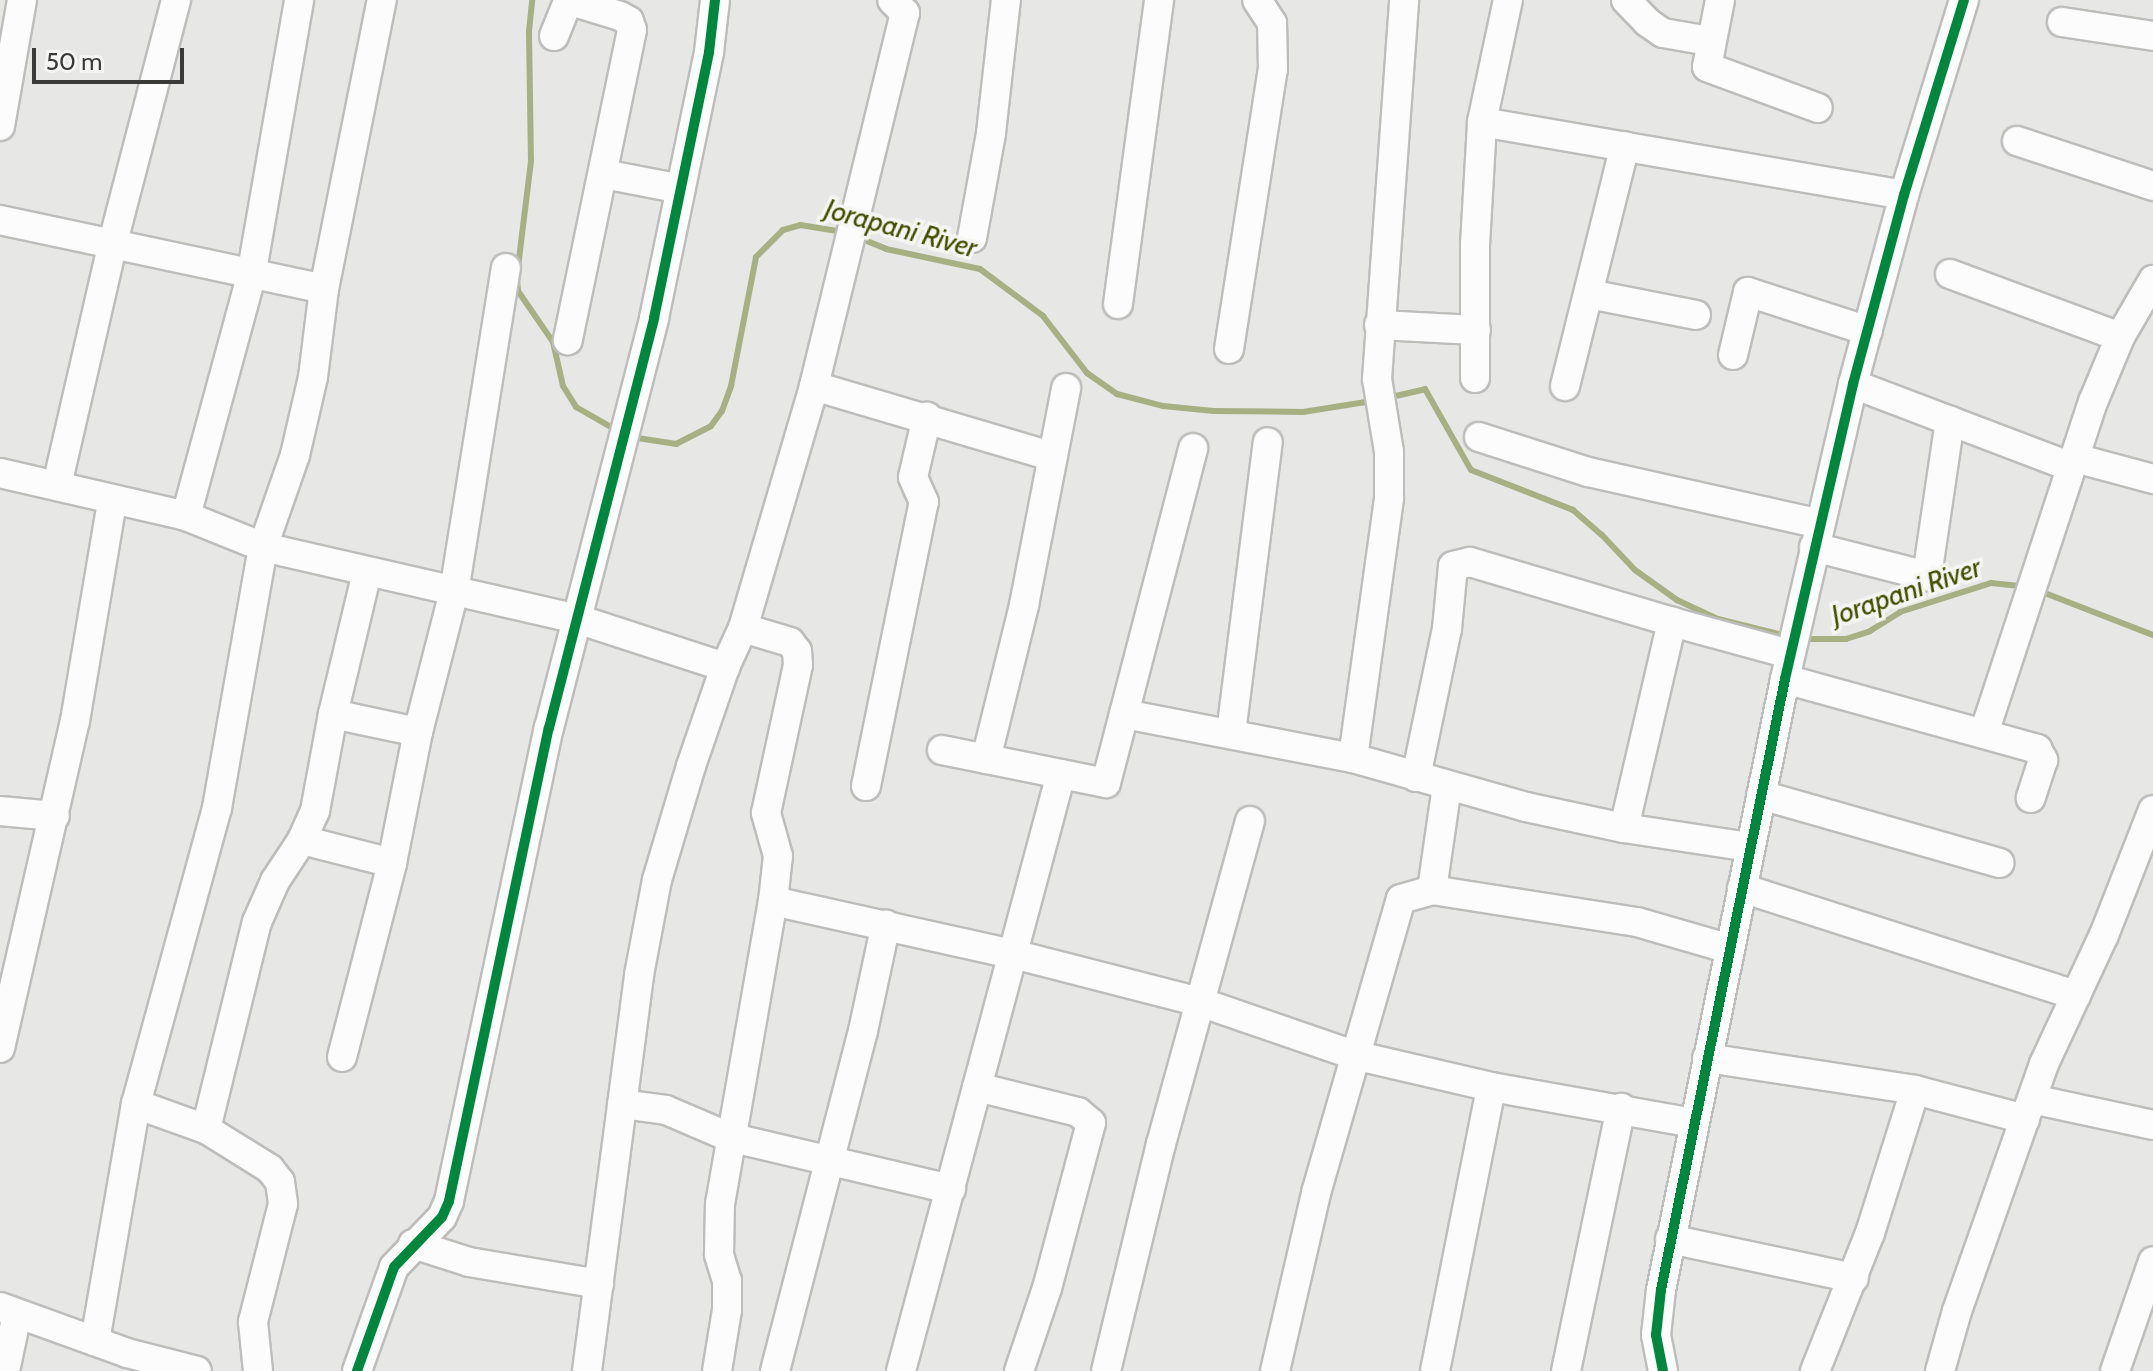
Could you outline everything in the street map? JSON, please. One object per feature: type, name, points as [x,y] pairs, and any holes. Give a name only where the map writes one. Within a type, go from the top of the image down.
[{"type":"street","points":[[0,126],[22,0]]},
{"type":"street","points":[[57,485],[113,242],[176,0]]},
{"type":"street","points":[[186,516],[251,276],[299,0]]},
{"type":"street","points":[[95,1341],[136,1104],[217,808],[263,547],[295,455],[313,377],[324,289],[382,0]]},
{"type":"street","points":[[357,1371],[394,1267],[442,1217],[449,1201],[525,833],[634,400],[681,189],[709,52],[715,0]]},
{"type":"street","points":[[587,1371],[639,975],[657,880],[725,667],[743,628],[814,386],[905,13],[892,0]]},
{"type":"street","points":[[972,238],[991,133],[1006,0]]},
{"type":"street","points":[[1118,304],[1159,0]]},
{"type":"street","points":[[1229,349],[1273,69],[1272,23],[1257,0]]},
{"type":"street","points":[[1353,758],[1389,497],[1389,452],[1377,379],[1404,0]]},
{"type":"street","points":[[1475,378],[1475,245],[1482,122],[1508,0]]},
{"type":"street","points":[[1626,0],[1647,22],[1663,33],[1710,41]]},
{"type":"street","points":[[1720,0],[1707,67],[1818,108]]},
{"type":"street","points":[[1663,1371],[1656,1335],[1670,1239],[1789,659],[1853,384],[1904,195],[1964,0]]},
{"type":"street","points":[[554,36],[568,1],[620,16],[629,21],[632,30],[568,340]]},
{"type":"street","points":[[2062,22],[2153,36]]},
{"type":"street","points":[[1482,122],[1904,195]]},
{"type":"street","points":[[2017,141],[2153,186]]},
{"type":"street","points":[[1565,386],[1625,146]]},
{"type":"street","points":[[603,174],[681,189]]},
{"type":"street","points":[[0,220],[113,242],[251,276],[324,289]]},
{"type":"street","points":[[342,1057],[392,863],[418,732],[454,592],[506,268]]},
{"type":"street","points":[[1950,274],[2120,337]]},
{"type":"street","points":[[1984,733],[2073,462],[2120,337],[2153,280]]},
{"type":"street","points":[[1733,355],[1748,292],[1868,331]]},
{"type":"street","points":[[1589,294],[1696,315]]},
{"type":"street","points":[[1379,325],[1476,330]]},
{"type":"street","points":[[1853,384],[1950,421],[2073,462],[2153,479]]},
{"type":"street","points":[[814,386],[927,417],[1053,457]]},
{"type":"street","points":[[986,759],[1024,605],[1066,388]]},
{"type":"street","points":[[866,786],[924,502],[913,477],[927,417]]},
{"type":"street","points":[[1479,437],[1588,472],[1817,536],[1927,576],[1950,421]]},
{"type":"street","points":[[1231,733],[1268,442]]},
{"type":"street","points":[[942,750],[1106,783],[1193,448]]},
{"type":"street","points":[[0,473],[57,485],[112,502],[186,516],[263,547],[577,619],[725,667]]},
{"type":"street","points":[[0,1048],[55,816],[112,502]]},
{"type":"street","points":[[1416,777],[1447,629],[1453,566],[1470,562],[1789,659],[2041,753],[2041,766],[2031,798]]},
{"type":"street","points":[[206,1129],[257,922],[275,881],[302,840],[315,811],[333,714],[367,572]]},
{"type":"street","points":[[1624,828],[1672,622]]},
{"type":"street","points":[[717,1371],[727,1310],[727,1281],[719,1254],[717,1231],[729,1137],[773,901],[778,856],[766,813],[798,665],[797,651],[780,636],[743,628]]},
{"type":"street","points":[[333,714],[418,732]]},
{"type":"street","points":[[1124,714],[1353,758],[1447,786],[1624,828],[1750,847]]},
{"type":"street","points":[[901,1371],[1061,774]]},
{"type":"street","points":[[1432,890],[1447,786]]},
{"type":"street","points":[[1761,795],[1999,863]]},
{"type":"street","points":[[1940,1371],[1957,1311],[2028,1109],[2153,810]]},
{"type":"street","points":[[0,811],[55,816]]},
{"type":"street","points":[[1106,1371],[1161,1144],[1250,821]]},
{"type":"street","points":[[302,840],[392,863]]},
{"type":"street","points":[[1742,888],[2076,995]]},
{"type":"street","points":[[1275,1371],[1316,1193],[1401,899],[1432,890],[1637,922],[1730,949]]},
{"type":"street","points":[[773,901],[1013,954],[1200,1002],[1354,1055],[1491,1087],[1694,1123]]},
{"type":"street","points":[[775,1371],[886,924]]},
{"type":"street","points":[[1707,1058],[2028,1109],[2153,1125]]},
{"type":"street","points":[[977,1087],[1078,1112],[1091,1123],[1047,1288],[1019,1371]]},
{"type":"street","points":[[1435,1371],[1491,1087]]},
{"type":"street","points":[[1815,1371],[1854,1278],[1915,1090]]},
{"type":"street","points":[[136,1104],[206,1129],[270,1169],[280,1182],[283,1204],[253,1322],[258,1371]]},
{"type":"street","points":[[622,1104],[686,1116],[729,1137],[951,1189]]},
{"type":"street","points":[[1566,1371],[1621,1108]]},
{"type":"street","points":[[1670,1239],[1854,1278]]},
{"type":"street","points":[[413,1244],[510,1271],[599,1284]]},
{"type":"street","points":[[2115,1371],[2153,1261]]},
{"type":"street","points":[[5,1371],[8,1311],[95,1341],[124,1362],[197,1371]]},
{"type":"waterway","name":"Jorapani River","points":[[518,267],[531,161],[529,31],[532,0]]},
{"type":"waterway","name":"Jorapani River","points":[[631,437],[676,444],[711,426],[722,411],[731,386],[756,257],[783,230],[800,225],[843,232]]},
{"type":"waterway","name":"Jorapani River","points":[[857,237],[886,249],[980,269],[1043,316],[1087,373],[1117,394],[1163,406],[1214,411],[1303,412],[1372,401]]},
{"type":"waterway","name":"Jorapani River","points":[[517,279],[518,291],[553,342],[563,386],[576,407],[618,431]]},
{"type":"waterway","name":"Jorapani River","points":[[1387,398],[1425,389],[1471,470],[1573,510],[1635,570],[1677,600],[1718,619],[1787,636]]},
{"type":"waterway","name":"Jorapani River","points":[[1802,639],[1846,639],[1870,631],[1900,612],[1991,583],[2022,586]]},
{"type":"waterway","name":"Jorapani River","points":[[2037,590],[2153,635]]},
{"type":"cycle path","points":[[357,1371],[394,1267],[442,1217],[449,1201],[549,728],[654,318],[709,52],[715,0]]},
{"type":"cycle path","points":[[1663,1371],[1656,1335],[1661,1290],[1785,679],[1853,384],[1904,195],[1964,0]]}]
